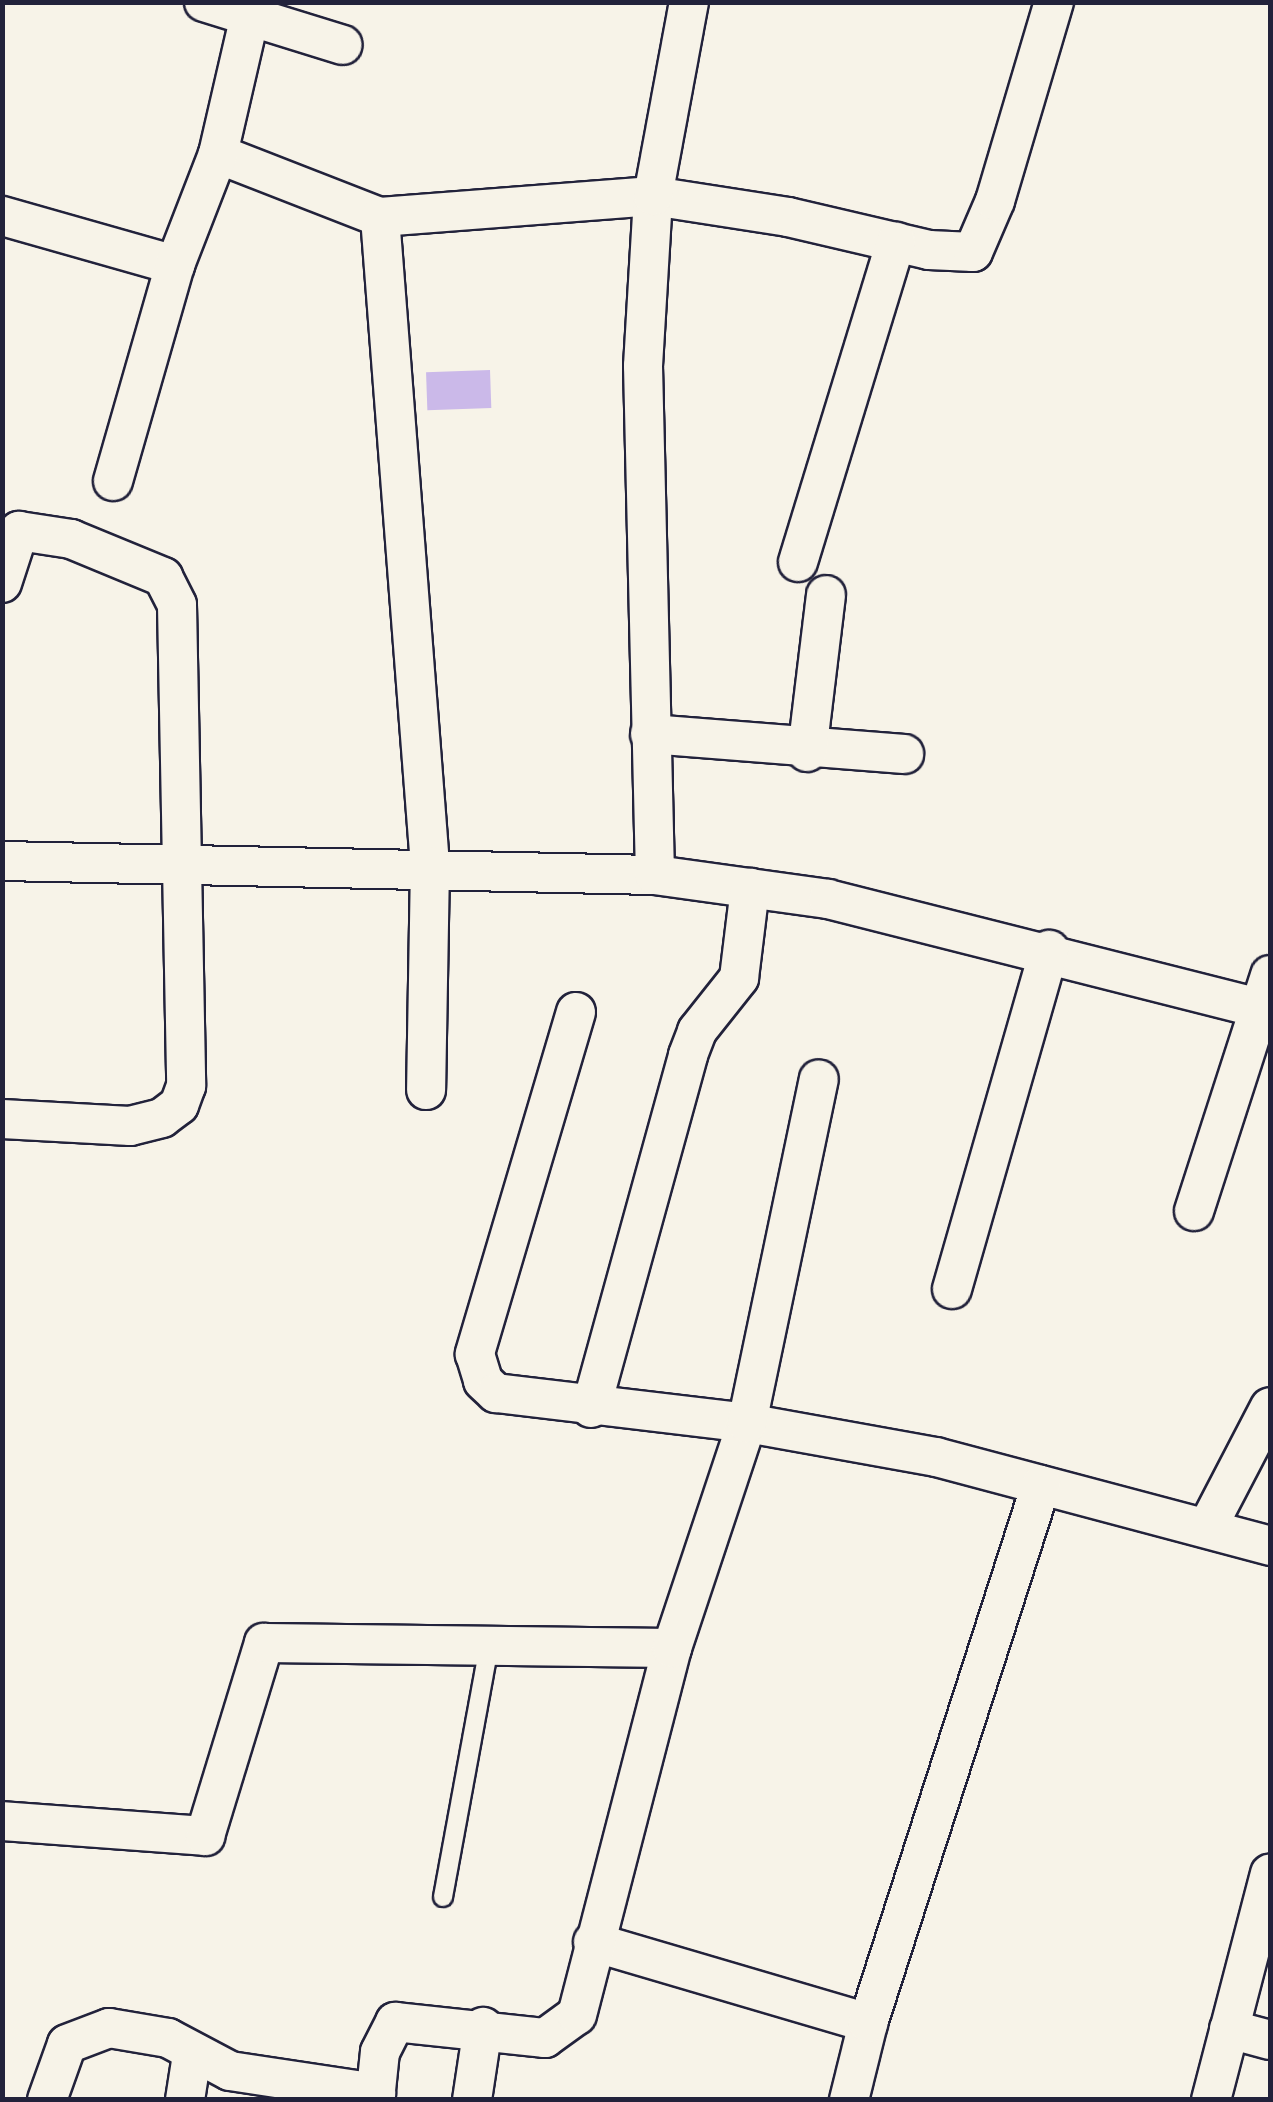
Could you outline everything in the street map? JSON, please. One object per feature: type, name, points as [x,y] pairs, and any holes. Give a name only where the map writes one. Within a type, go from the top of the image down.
[{"type":"street","points":[[204,2],[252,10],[344,45]]},
{"type":"street","points":[[218,154],[380,217],[653,196],[896,242],[973,252],[995,201],[1054,2]]},
{"type":"street","points":[[654,875],[641,447],[653,196],[683,4]]},
{"type":"street","points":[[113,480],[175,265],[218,154],[252,10]]},
{"type":"street","points":[[2,216],[175,265]]},
{"type":"street","points":[[380,217],[430,866],[426,1090]]},
{"type":"street","points":[[798,562],[896,242]]},
{"type":"street","points":[[2,582],[19,531],[70,539],[164,577],[177,605],[178,861],[186,1086],[180,1105],[162,1118],[130,1126],[2,1120]]},
{"type":"street","points":[[807,752],[826,595]]},
{"type":"street","points":[[650,734],[807,752],[904,754]]},
{"type":"street","points":[[2,861],[430,866],[654,875],[750,888],[1265,992],[1194,1211]]},
{"type":"street","points":[[591,1408],[688,1055],[697,1031],[739,978],[750,888]]},
{"type":"street","points":[[952,1289],[1049,950]]},
{"type":"street","points":[[576,1012],[476,1354],[482,1381],[496,1393],[591,1408],[747,1423],[936,1457],[1270,1546]]},
{"type":"street","points":[[46,2100],[67,2044],[88,2033],[138,2028],[168,2038],[192,2055],[230,2071],[375,2096],[385,2034],[395,2022],[483,2028],[545,2038],[567,2028],[576,2015],[672,1648],[747,1423],[819,1079]]},
{"type":"street","points":[[1207,1528],[1270,1407]]},
{"type":"street","points":[[849,2100],[868,2023],[1040,1485]]},
{"type":"street","points":[[2,1821],[205,1836],[264,1644],[672,1648]]},
{"type":"street","points":[[1211,2100],[1270,1874]]},
{"type":"street","points":[[593,1942],[868,2023]]},
{"type":"street","points":[[472,2100],[483,2028]]},
{"type":"street","points":[[1229,2028],[1270,2040]]},
{"type":"street","points":[[185,2100],[192,2055]]},
{"type":"lane","points":[[444,1897],[489,1646]]},
{"type":"building","points":[[490,370],[491,408],[427,410],[426,372]]}]
